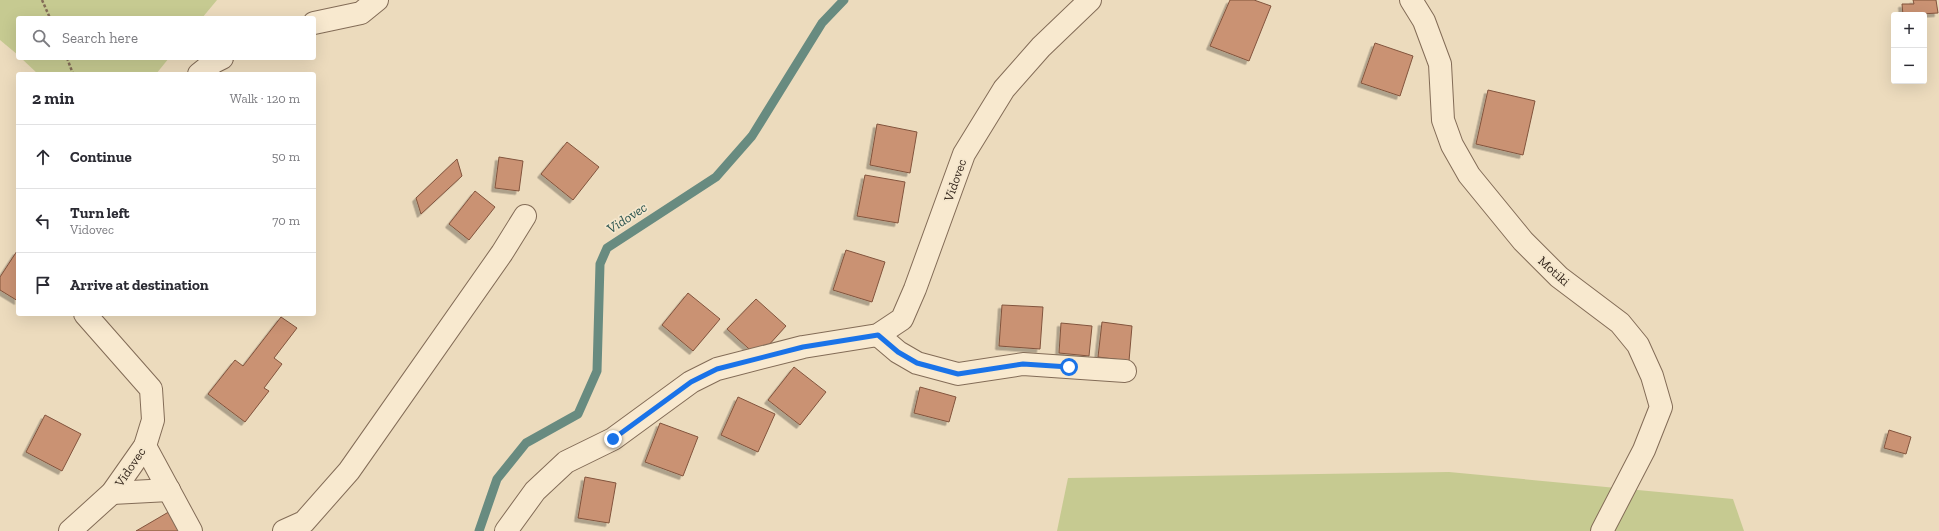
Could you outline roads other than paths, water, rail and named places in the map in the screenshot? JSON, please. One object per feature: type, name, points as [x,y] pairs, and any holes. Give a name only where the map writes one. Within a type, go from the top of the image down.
[{"type":"street","points":[[316,23],[361,13],[377,0]]},
{"type":"street","name":"Vidovec","points":[[506,531],[535,491],[566,462],[613,439],[691,382],[717,369],[796,349],[878,335],[902,319],[915,289],[964,154],[1004,89],[1041,47],[1090,0]]},
{"type":"street","name":"Motiki","points":[[1411,0],[1424,21],[1440,64],[1443,120],[1452,145],[1469,175],[1523,241],[1554,272],[1620,324],[1638,345],[1652,376],[1661,407],[1644,450],[1602,531]]},
{"type":"street","points":[[202,72],[218,60]]},
{"type":"street","points":[[284,531],[304,522],[349,471],[502,253],[525,216]]},
{"type":"street","name":"Vidovec","points":[[70,531],[112,493],[145,446],[153,420],[151,389],[87,316]]},
{"type":"street","points":[[878,335],[898,352],[917,363],[958,374],[1023,364],[1125,371]]},
{"type":"street","points":[[145,446],[191,531]]},
{"type":"street","points":[[112,493],[169,490]]},
{"type":"waterway","name":"Vidovec","points":[[479,531],[497,479],[526,443],[578,414],[597,371],[600,264],[607,248],[716,177],[752,136],[822,23],[844,0]]}]
